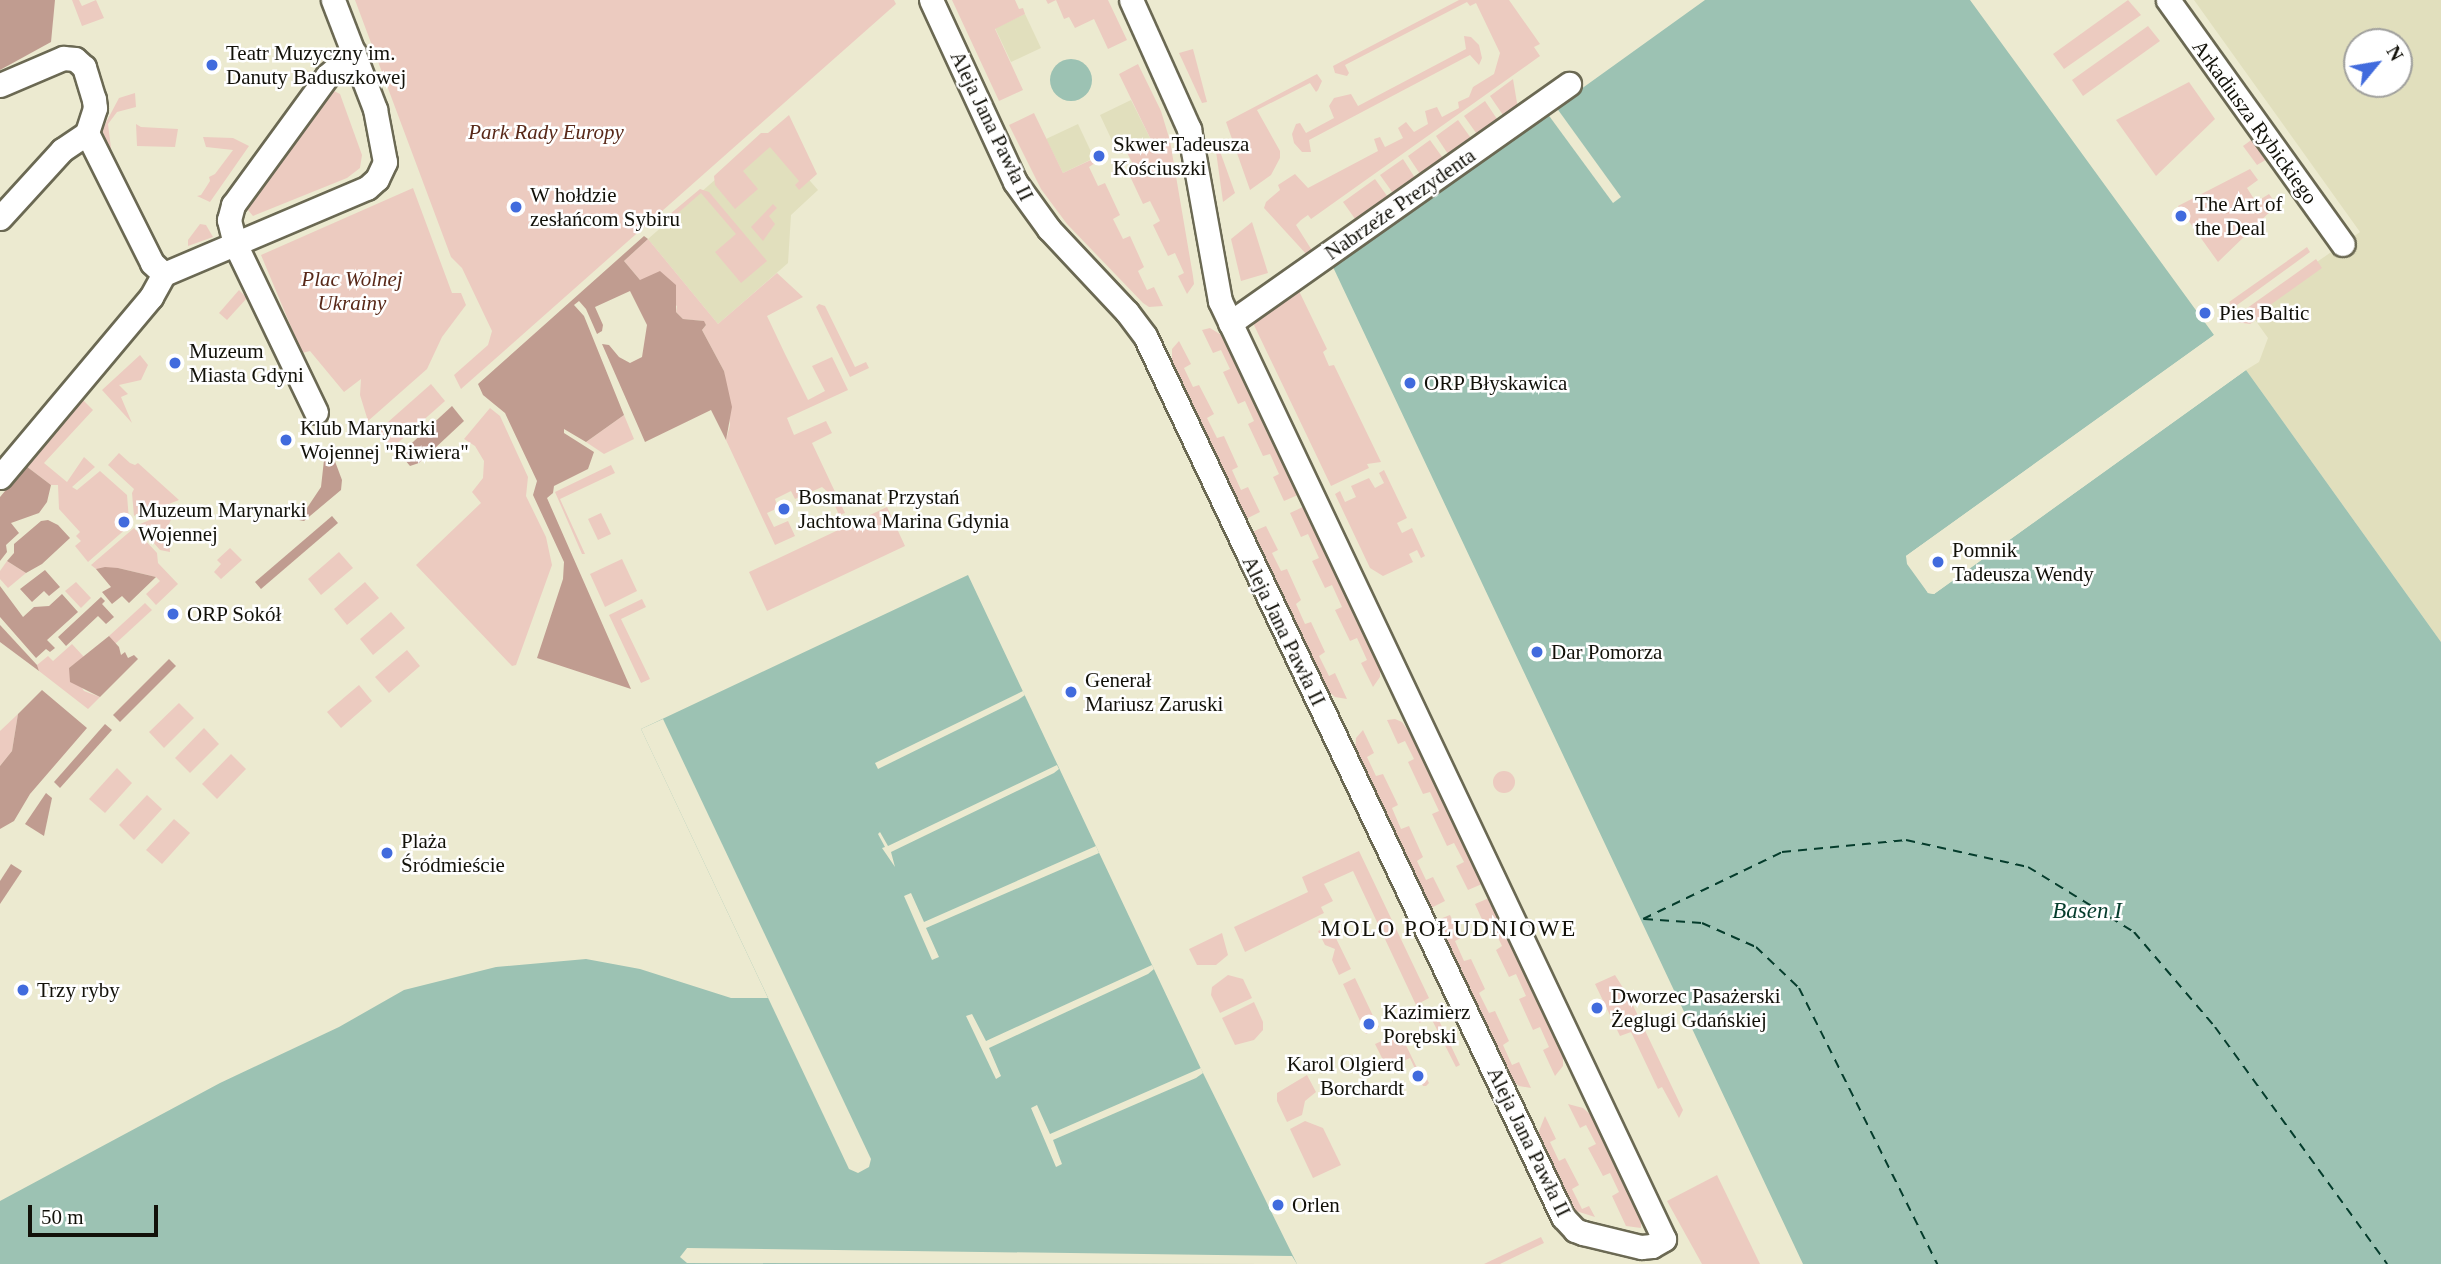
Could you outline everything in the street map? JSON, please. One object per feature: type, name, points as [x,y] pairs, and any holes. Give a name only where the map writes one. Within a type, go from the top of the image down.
[{"type":"street","points":[[0,477],[151,297],[164,274],[367,188],[383,169],[384,153],[375,109],[333,0]]},
{"type":"street","name":"Aleja Jana Pawła II","points":[[931,0],[1015,182],[1049,229],[1127,312],[1145,336],[1563,1217],[1575,1230],[1583,1233],[1641,1247],[1652,1246],[1664,1240],[1220,301],[1189,129],[1131,0]]},
{"type":"street","name":"Arkadiusza Rybickiego","points":[[2168,0],[2343,244]]},
{"type":"street","points":[[316,412],[229,229],[233,205],[327,76],[354,52]]},
{"type":"street","points":[[0,85],[63,58],[75,58],[84,67],[94,99],[88,133],[152,263],[164,274]]},
{"type":"street","name":"Nabrzeże Prezydenta","points":[[1230,323],[1569,84]]},
{"type":"street","points":[[0,218],[62,150],[88,133]]},
{"type":"shaded area","points":[[0,0],[55,0],[51,42],[0,70]]},
{"type":"shaded area","points":[[2194,0],[2441,0],[2441,642],[2246,370],[2259,362],[2268,338],[2248,310],[2360,232]]},
{"type":"shaded area","points":[[1025,14],[1041,48],[1011,62],[995,28]]},
{"type":"shaded area","points":[[1131,100],[1153,144],[1135,153],[1130,143],[1116,149],[1100,115]]},
{"type":"shaded area","points":[[1078,124],[1094,158],[1063,173],[1046,139]]},
{"type":"shaded area","points":[[768,133],[818,190],[791,215],[788,263],[718,324],[648,239]]},
{"type":"shaded area","points":[[644,236],[648,239],[624,261],[640,280],[660,271],[676,285],[676,312],[683,319],[704,321],[706,325],[702,330],[724,371],[732,407],[726,440],[711,410],[645,442],[602,344],[609,345],[619,357],[630,363],[642,357],[647,325],[630,291],[595,307],[603,325],[602,331],[597,334],[586,309],[579,301],[574,305],[584,316],[624,415],[586,442],[564,429],[564,433],[594,452],[588,469],[554,486],[553,493],[547,498],[631,689],[537,658],[563,579],[564,562],[533,495],[537,481],[505,413],[483,395],[478,384]]},
{"type":"shaded area","points":[[452,406],[464,421],[419,463],[410,466],[400,454]]},
{"type":"shaded area","points":[[333,456],[342,480],[341,490],[304,521],[299,520],[321,487],[324,460]]},
{"type":"shaded area","points":[[26,466],[51,485],[47,502],[39,513],[11,523],[19,533],[6,545],[7,552],[0,561],[0,497]]},
{"type":"shaded area","points":[[332,516],[338,523],[261,589],[255,582]]},
{"type":"shaded area","points":[[48,520],[58,525],[70,538],[42,564],[26,573],[7,561],[14,553],[14,544],[41,521]]},
{"type":"shaded area","points":[[105,567],[156,577],[129,603],[122,596],[112,604],[102,592],[111,587],[96,569]]},
{"type":"shaded area","points":[[45,570],[60,587],[49,596],[44,591],[32,602],[20,589]]},
{"type":"shaded area","points":[[0,586],[23,617],[34,607],[49,606],[62,594],[78,612],[47,640],[55,648],[50,652],[46,649],[36,658],[0,617]]},
{"type":"shaded area","points":[[101,597],[105,601],[102,604],[114,617],[106,624],[98,616],[66,646],[58,637]]},
{"type":"shaded area","points":[[0,625],[37,665],[39,671],[0,642]]},
{"type":"shaded area","points":[[109,636],[119,647],[121,655],[125,652],[128,658],[134,655],[138,659],[100,697],[70,682],[69,668]]},
{"type":"shaded area","points":[[169,659],[176,666],[120,722],[113,715]]},
{"type":"shaded area","points":[[42,690],[87,728],[30,794],[14,821],[0,829],[0,766],[12,751],[18,714]]},
{"type":"shaded area","points":[[105,724],[112,730],[60,788],[54,782]]},
{"type":"shaded area","points":[[46,793],[52,798],[44,836],[25,824]]},
{"type":"shaded area","points":[[11,864],[22,871],[0,904],[0,881]]},
{"type":"green space","points":[[72,0],[79,0],[82,6],[96,0],[104,18],[82,26]]},
{"type":"green space","name":"Park Rady Europy","points":[[355,0],[894,0],[896,4],[461,389],[454,375],[488,345],[492,331],[462,268],[451,257]]},
{"type":"green space","points":[[952,0],[1015,0],[1019,9],[1023,8],[1025,14],[995,29],[1023,90],[999,101]]},
{"type":"green space","points":[[1056,0],[1108,0],[1127,40],[1108,49],[1094,19],[1075,28],[1069,17],[1064,19]]},
{"type":"green space","points":[[1459,0],[1509,0],[1540,44],[1534,47],[1540,56],[1311,219],[1308,215],[1301,220],[1296,225],[1313,252],[1307,255],[1264,208],[1266,202],[1280,190],[1278,185],[1295,174],[1308,188],[1378,151],[1374,139],[1380,137],[1385,147],[1403,138],[1398,128],[1406,122],[1414,132],[1428,124],[1425,111],[1437,107],[1442,117],[1459,108],[1458,102],[1469,97],[1473,87],[1494,74],[1500,53],[1476,3],[1470,6],[1467,2],[1345,65],[1349,73],[1347,76],[1335,73],[1333,66]]},
{"type":"green space","points":[[2128,0],[2141,15],[2064,69],[2053,54]]},
{"type":"green space","points":[[2148,26],[2160,41],[2083,96],[2072,80]]},
{"type":"green space","points":[[1464,36],[1471,37],[1479,45],[1482,58],[1479,65],[1470,55],[1309,140],[1311,152],[1302,152],[1294,143],[1292,134],[1296,124],[1300,123],[1306,133],[1334,118],[1329,106],[1334,98],[1351,94],[1358,106],[1466,49]]},
{"type":"green space","points":[[1193,49],[1207,102],[1202,103],[1179,53]]},
{"type":"green space","points":[[1138,64],[1161,111],[1170,141],[1194,284],[1187,294],[1178,276],[1184,273],[1175,253],[1168,256],[1153,225],[1160,221],[1150,201],[1143,204],[1128,172],[1135,168],[1125,149],[1118,152],[1116,149],[1130,143],[1135,153],[1153,144],[1119,74]]},
{"type":"green space","points":[[1317,74],[1322,81],[1316,92],[1310,83],[1257,110],[1280,151],[1280,158],[1271,175],[1250,190],[1226,122]]},
{"type":"green space","points":[[1513,79],[1518,109],[1505,118],[1490,96]]},
{"type":"green space","points":[[2189,82],[2215,119],[2156,176],[2116,120]]},
{"type":"green space","points":[[332,90],[340,94],[362,155],[360,168],[347,178],[253,216],[248,210],[249,204]]},
{"type":"green space","points":[[135,93],[136,107],[117,112],[108,124],[112,156],[102,130],[119,98]]},
{"type":"green space","points":[[1485,101],[1499,122],[1479,137],[1464,116]]},
{"type":"green space","points":[[1034,113],[1063,173],[1093,159],[1095,163],[1089,167],[1098,186],[1105,183],[1120,215],[1113,219],[1123,239],[1130,236],[1144,267],[1138,271],[1147,290],[1154,287],[1163,306],[1149,307],[1143,303],[1067,224],[1041,189],[1009,125]]},
{"type":"green space","points":[[789,115],[817,174],[799,190],[795,185],[799,181],[770,147],[743,171],[758,189],[735,209],[715,185],[714,176],[761,133],[768,133]]},
{"type":"green space","points":[[1458,120],[1473,141],[1450,157],[1436,136]]},
{"type":"green space","points":[[136,124],[141,127],[178,129],[175,147],[137,146]]},
{"type":"green space","points":[[203,137],[233,138],[249,146],[210,202],[197,196],[201,195],[210,181],[209,177],[215,174],[233,150],[206,147]]},
{"type":"green space","points":[[2254,138],[2269,158],[2257,165],[2243,146]]},
{"type":"green space","points":[[1430,140],[1445,161],[1422,177],[1408,156]]},
{"type":"green space","points":[[1217,143],[1235,193],[1223,202],[1215,144]]},
{"type":"green space","points":[[1403,159],[1417,181],[1395,196],[1380,175]]},
{"type":"green space","points":[[2250,169],[2258,180],[2247,188],[2256,202],[2269,194],[2277,205],[2218,262],[2178,206]]},
{"type":"green space","points":[[1375,179],[1390,200],[1358,223],[1343,202]]},
{"type":"green space","name":"Plac Wolnej Ukrainy","points":[[413,188],[452,293],[461,293],[466,305],[442,337],[427,369],[368,421],[360,395],[361,379],[344,392],[310,351],[302,353],[261,255]]},
{"type":"green space","points":[[700,189],[709,192],[767,261],[741,283],[715,252],[736,234],[701,193],[662,227],[658,224]]},
{"type":"green space","points":[[773,204],[777,208],[769,216],[775,224],[763,241],[751,227]]},
{"type":"green space","points":[[1252,222],[1268,273],[1241,281],[1231,239]]},
{"type":"green space","points":[[200,224],[206,225],[213,237],[188,246],[188,240]]},
{"type":"green space","points":[[648,239],[718,324],[777,273],[803,297],[767,316],[808,400],[825,391],[812,366],[832,357],[848,390],[787,418],[794,435],[826,421],[832,433],[812,443],[845,513],[839,515],[830,494],[822,487],[795,499],[791,491],[775,499],[778,508],[767,513],[774,527],[788,521],[795,536],[775,545],[726,440],[730,425],[724,371],[702,330],[706,325],[703,321],[683,319],[676,312],[677,306],[640,280],[624,261]]},
{"type":"green space","points":[[2307,247],[2310,252],[2233,308],[2229,302]]},
{"type":"green space","points":[[2316,259],[2322,268],[2266,308],[2268,311],[2250,324],[2229,321]]},
{"type":"green space","points":[[239,290],[247,298],[227,320],[219,313]]},
{"type":"green space","points":[[1299,291],[1327,349],[1323,352],[1329,366],[1334,365],[1381,462],[1367,464],[1369,468],[1331,486],[1253,323]]},
{"type":"green space","points":[[819,304],[825,306],[855,367],[866,362],[869,368],[850,377],[816,307]]},
{"type":"green space","points":[[1210,328],[1223,336],[1300,494],[1284,501],[1273,477],[1279,474],[1270,454],[1263,456],[1248,424],[1254,421],[1245,401],[1238,404],[1223,372],[1230,369],[1221,350],[1213,353],[1202,330]]},
{"type":"green space","points":[[1179,341],[1191,364],[1184,368],[1193,387],[1199,385],[1214,414],[1207,418],[1217,438],[1224,436],[1238,467],[1232,470],[1241,490],[1248,487],[1260,512],[1246,519],[1172,363],[1172,349]]},
{"type":"green space","points":[[140,355],[148,365],[141,380],[119,385],[128,394],[121,397],[132,423],[102,390]]},
{"type":"green space","points":[[431,384],[445,401],[392,448],[379,430]]},
{"type":"green space","points":[[81,398],[93,410],[44,463],[67,482],[84,457],[95,467],[72,487],[77,490],[100,471],[127,495],[129,520],[125,524],[128,527],[88,562],[75,546],[81,541],[76,536],[80,532],[59,509],[58,485],[51,485],[26,466]]},
{"type":"green space","points":[[490,408],[500,416],[528,477],[526,496],[546,537],[552,565],[516,665],[512,666],[416,565],[481,503],[472,492],[483,478],[484,461],[475,446],[464,439]]},
{"type":"green space","points":[[624,415],[634,439],[604,454],[586,442]]},
{"type":"green space","points":[[119,453],[130,463],[138,463],[179,500],[156,509],[153,506],[134,516],[134,489],[108,465]]},
{"type":"green space","points":[[611,465],[615,473],[560,499],[585,554],[582,554],[555,492]]},
{"type":"green space","points":[[1384,470],[1407,518],[1397,523],[1402,533],[1412,528],[1425,556],[1421,558],[1417,550],[1409,554],[1413,562],[1383,576],[1370,568],[1335,494],[1340,491],[1345,502],[1356,497],[1351,486],[1369,478],[1375,488],[1384,483],[1379,473]]},
{"type":"green space","points":[[1305,506],[1380,665],[1380,677],[1373,687],[1361,663],[1367,660],[1357,638],[1350,641],[1335,610],[1342,607],[1332,585],[1325,588],[1312,561],[1319,558],[1308,534],[1301,537],[1290,513]]},
{"type":"green space","points":[[887,507],[905,546],[767,611],[749,572]]},
{"type":"green space","points":[[175,509],[168,527],[170,552],[160,550],[138,525]]},
{"type":"green space","points":[[601,513],[611,534],[598,540],[588,519]]},
{"type":"green space","points":[[1266,526],[1278,550],[1272,553],[1281,571],[1287,569],[1301,600],[1296,604],[1305,624],[1311,622],[1325,652],[1319,656],[1329,676],[1335,673],[1347,699],[1335,697],[1326,689],[1252,532]]},
{"type":"green space","points":[[134,528],[157,553],[158,563],[178,584],[156,605],[146,594],[160,581],[156,577],[118,568],[96,569],[91,565]]},
{"type":"green space","points":[[230,548],[242,560],[221,579],[214,572],[221,564],[217,560]]},
{"type":"green space","points":[[339,552],[353,568],[321,595],[308,579]]},
{"type":"green space","points":[[622,559],[637,591],[605,607],[590,574]]},
{"type":"green space","points":[[7,561],[26,573],[8,588],[0,579],[0,571]]},
{"type":"green space","points":[[76,582],[91,598],[81,608],[65,591]]},
{"type":"green space","points":[[365,582],[379,598],[347,625],[334,609]]},
{"type":"green space","points":[[642,599],[646,607],[621,619],[650,679],[641,683],[609,615]]},
{"type":"green space","points":[[145,603],[152,610],[115,644],[109,636]]},
{"type":"green space","points":[[391,612],[405,628],[373,655],[360,639]]},
{"type":"green space","points":[[72,644],[84,657],[69,668],[84,691],[100,697],[88,709],[39,671],[37,665],[48,656],[53,661]]},
{"type":"green space","points":[[407,650],[420,666],[389,693],[375,677]]},
{"type":"green space","points":[[359,685],[372,701],[341,728],[327,712]]},
{"type":"green space","points":[[179,703],[194,718],[164,748],[149,732]]},
{"type":"green space","points":[[18,714],[12,751],[0,766],[0,731]]},
{"type":"green space","points":[[1387,720],[1402,722],[1411,735],[1482,884],[1468,890],[1456,866],[1464,862],[1454,843],[1447,846],[1432,814],[1439,811],[1430,792],[1423,794],[1408,762],[1414,759],[1405,741],[1398,744]]},
{"type":"green space","points":[[204,728],[219,744],[190,773],[175,758]]},
{"type":"green space","points":[[1363,730],[1374,753],[1367,757],[1376,776],[1383,774],[1398,805],[1392,808],[1401,829],[1409,826],[1423,857],[1417,861],[1426,880],[1433,877],[1445,901],[1429,909],[1355,752],[1356,738]]},
{"type":"green space","points":[[231,754],[246,769],[217,799],[202,784]]},
{"type":"green space","points":[[117,768],[132,783],[105,813],[89,799]]},
{"type":"green space","points":[[1504,771],[1512,774],[1515,782],[1512,790],[1504,793],[1496,790],[1493,782],[1496,774]]},
{"type":"green space","points":[[147,795],[162,809],[134,840],[119,825]]},
{"type":"green space","points":[[174,819],[190,833],[162,864],[146,850]]},
{"type":"green space","points":[[1359,851],[1429,998],[1416,1005],[1353,871],[1324,884],[1333,901],[1321,907],[1324,913],[1245,952],[1234,927],[1308,892],[1302,877]]},
{"type":"green space","points":[[1489,898],[1563,1054],[1563,1066],[1555,1076],[1543,1050],[1549,1047],[1540,1027],[1533,1030],[1519,999],[1526,996],[1516,974],[1509,977],[1496,950],[1502,946],[1491,923],[1485,926],[1475,904]]},
{"type":"green space","points":[[1450,915],[1461,938],[1455,941],[1464,961],[1471,959],[1485,989],[1479,993],[1489,1013],[1495,1011],[1509,1041],[1503,1045],[1512,1065],[1519,1062],[1531,1088],[1519,1086],[1509,1078],[1435,921]]},
{"type":"green space","points":[[1330,926],[1351,969],[1339,975],[1332,960],[1335,949],[1325,945],[1318,931]]},
{"type":"green space","points":[[1222,933],[1228,955],[1216,965],[1197,965],[1189,949]]},
{"type":"green space","points":[[1228,975],[1243,979],[1252,998],[1220,1013],[1211,995],[1212,987]]},
{"type":"green space","points":[[1615,975],[1630,999],[1683,1110],[1679,1118],[1662,1087],[1658,1089],[1631,1032],[1620,1036],[1595,984]]},
{"type":"green space","points":[[1355,978],[1375,1020],[1366,1023],[1369,1028],[1376,1022],[1379,1027],[1366,1034],[1343,984]]},
{"type":"green space","points":[[1254,1002],[1263,1022],[1263,1030],[1254,1040],[1235,1045],[1222,1018]]},
{"type":"green space","points":[[1435,1012],[1460,1065],[1456,1067],[1431,1018],[1419,1023],[1420,1019]]},
{"type":"green space","points":[[1400,1033],[1419,1072],[1423,1071],[1429,1083],[1426,1086],[1423,1086],[1410,1058],[1387,1068],[1375,1044]]},
{"type":"green space","points":[[1307,1075],[1316,1092],[1305,1101],[1302,1115],[1287,1122],[1277,1101],[1277,1093]]},
{"type":"green space","points":[[1568,1104],[1583,1108],[1593,1117],[1641,1214],[1641,1228],[1626,1226],[1612,1196],[1619,1192],[1610,1173],[1603,1176],[1588,1148],[1596,1144],[1586,1125],[1580,1128]]},
{"type":"green space","points":[[1545,1116],[1556,1139],[1550,1142],[1559,1161],[1565,1158],[1579,1185],[1572,1189],[1582,1209],[1589,1206],[1595,1217],[1573,1210],[1541,1147],[1537,1136]]},
{"type":"green space","points":[[1305,1121],[1323,1128],[1341,1165],[1313,1178],[1290,1129]]},
{"type":"green space","points":[[1717,1175],[1760,1264],[1702,1264],[1667,1201]]},
{"type":"green space","points":[[1541,1237],[1544,1243],[1500,1264],[1484,1264]]},
{"type":"water","name":"Basen I","points":[[1705,0],[1970,0],[2214,335],[1906,556],[1928,593],[1934,594],[2246,370],[2441,642],[2441,1264],[1803,1264],[1333,267]]},
{"type":"water","points":[[1071,59],[1086,65],[1092,80],[1086,95],[1071,101],[1056,95],[1050,80],[1056,65]]},
{"type":"water","points":[[968,575],[1203,1073],[1297,1264],[0,1264],[0,1201],[220,1083],[339,1027],[404,990],[496,967],[586,959],[640,969],[731,998],[768,998],[641,729]]},
{"type":"pier","points":[[1556,107],[1621,197],[1613,203],[1547,113]]},
{"type":"pier","points":[[2217,333],[2216,338],[1910,558],[1930,590],[2244,367],[2246,370],[1934,594],[1928,593],[1907,564],[1906,556]]},
{"type":"pier","points":[[1023,691],[1025,695],[1018,700],[878,769],[875,763]]},
{"type":"pier","points":[[663,719],[871,1159],[869,1167],[858,1173],[849,1169],[641,729]]},
{"type":"pier","points":[[1057,765],[1059,769],[1054,773],[891,852],[895,867],[882,848],[885,847],[878,834],[880,832],[888,846]]},
{"type":"pier","points":[[1096,846],[1099,853],[926,928],[939,957],[932,960],[904,896],[911,893],[924,922]]},
{"type":"pier","points":[[1152,965],[1154,969],[1148,974],[989,1048],[1001,1076],[996,1079],[966,1016],[972,1014],[986,1041]]},
{"type":"pier","points":[[1201,1068],[1203,1073],[1196,1078],[1053,1140],[1062,1164],[1056,1167],[1031,1108],[1037,1105],[1050,1134]]},
{"type":"pier","points":[[687,1248],[1292,1256],[1297,1264],[687,1263],[680,1257]]},
{"type":"ferry route","points":[[1643,919],[1782,852],[1906,840],[2028,867],[2134,932],[2215,1027],[2387,1264]]},
{"type":"ferry route","points":[[1644,919],[1702,923],[1756,947],[1799,988],[1937,1264]]},
{"type":"place","name":"Teatr Muzyczny im. Danuty Baduszkowej","points":[[212,65]]},
{"type":"place","name":"Skwer Tadeusza Kościuszki","points":[[1099,156]]},
{"type":"place","name":"W hołdzie zesłańcom Sybiru","points":[[516,207]]},
{"type":"place","name":"The Art of the Deal","points":[[2181,216]]},
{"type":"place","name":"Pies Baltic","points":[[2205,313]]},
{"type":"place","name":"Muzeum Miasta Gdyni","points":[[175,363]]},
{"type":"place","name":"ORP Błyskawica","points":[[1410,383]]},
{"type":"place","name":"Klub Marynarki Wojennej \"Riwiera\"","points":[[286,440]]},
{"type":"place","name":"Bosmanat Przystań Jachtowa Marina Gdynia","points":[[784,509]]},
{"type":"place","name":"Muzeum Marynarki Wojennej","points":[[124,522]]},
{"type":"place","name":"Pomnik Tadeusza Wendy","points":[[1938,562]]},
{"type":"place","name":"ORP Sokół","points":[[173,614]]},
{"type":"place","name":"Dar Pomorza","points":[[1537,652]]},
{"type":"place","name":"Generał Mariusz Zaruski","points":[[1071,692]]},
{"type":"place","name":"Plaża Śródmieście","points":[[387,853]]},
{"type":"place","name":"Trzy ryby","points":[[23,990]]},
{"type":"place","name":"Dworzec Pasażerski Żeglugi Gdańskiej","points":[[1597,1008]]},
{"type":"place","name":"Kazimierz Porębski","points":[[1369,1024]]},
{"type":"place","name":"Karol Olgierd Borchardt","points":[[1418,1076]]},
{"type":"place","name":"Orlen","points":[[1278,1205]]},
{"type":"district","name":"MOLO POŁUDNIOWE","points":[[1449,929]]}]
